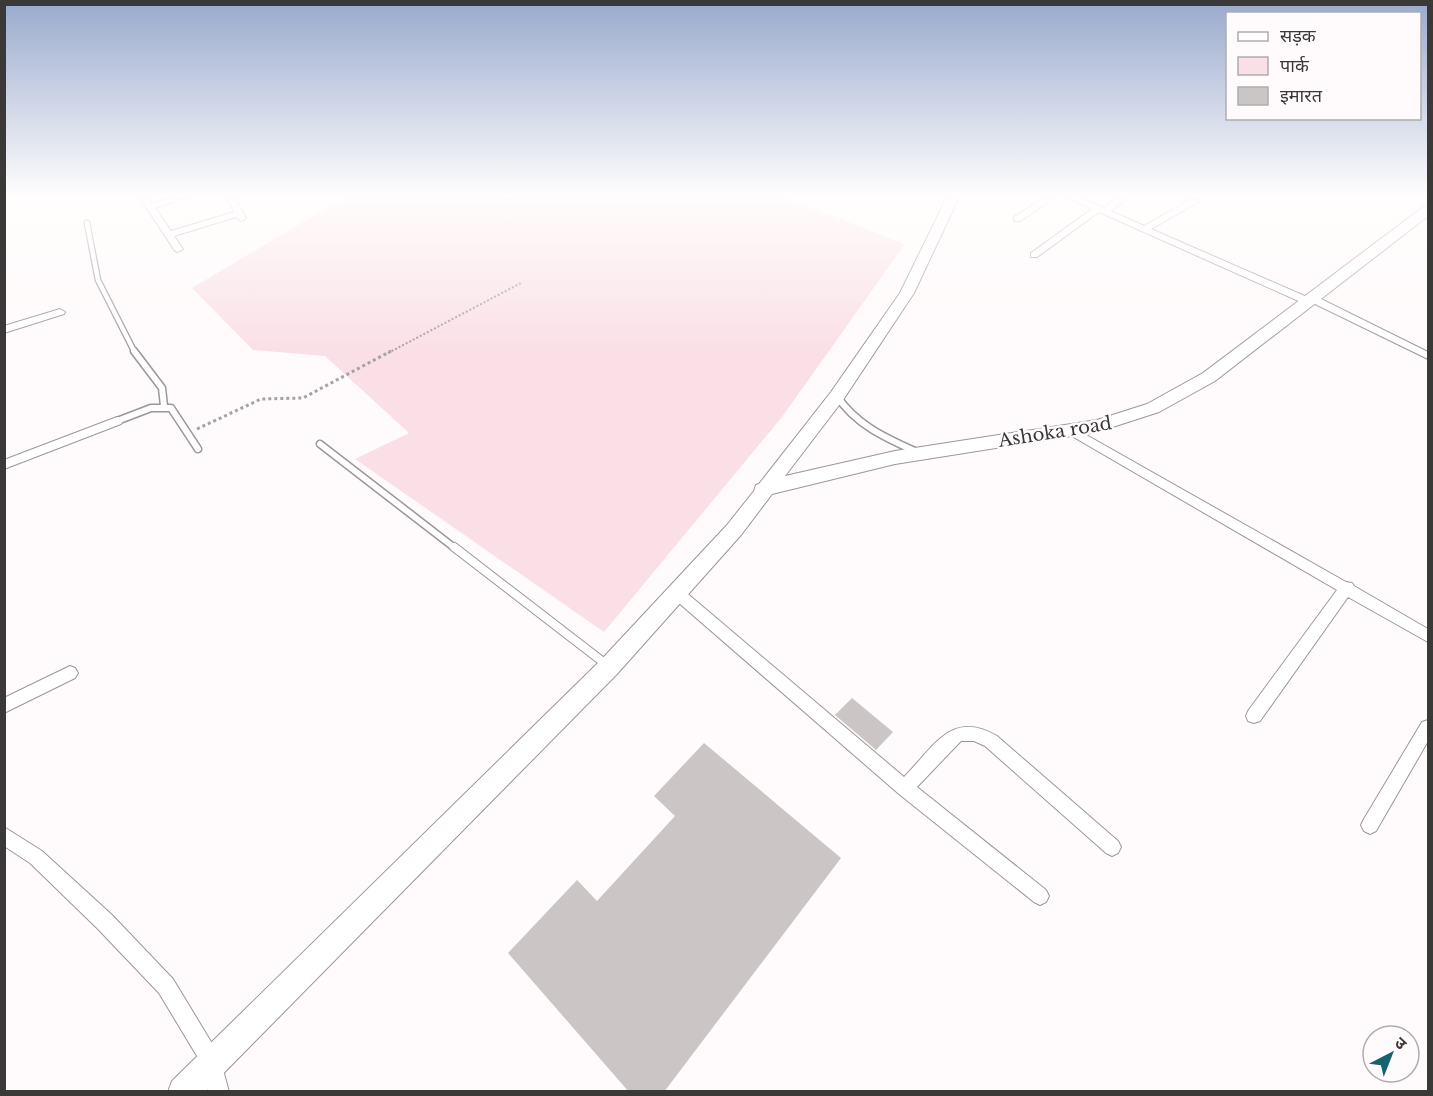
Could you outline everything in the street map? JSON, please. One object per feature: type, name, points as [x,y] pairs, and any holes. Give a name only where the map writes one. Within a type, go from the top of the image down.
[{"type":"street","points":[[183,1092],[609,667],[734,530],[762,490],[837,396],[907,293],[929,246]]},
{"type":"street","points":[[1034,255],[1047,246]]},
{"type":"street","points":[[1181,246],[1309,300],[1428,356]]},
{"type":"street","name":"Ashoka road","points":[[762,490],[809,476],[919,453],[1074,432],[1116,422],[1178,399],[1380,246]]},
{"type":"street","points":[[4,330],[60,312]]},
{"type":"street","points":[[4,465],[117,421]]},
{"type":"street","points":[[1074,432],[1428,636]]},
{"type":"street","points":[[1254,716],[1347,588]]},
{"type":"street","points":[[677,594],[905,788],[1040,896]]},
{"type":"street","points":[[4,706],[70,673]]},
{"type":"street","points":[[1370,825],[1428,728]]},
{"type":"street","points":[[905,788],[956,735],[966,732],[979,734],[991,741],[1112,847]]},
{"type":"street","points":[[4,835],[36,857],[62,881],[166,986],[212,1062],[219,1092]]},
{"type":"lane","points":[[91,246],[98,280],[132,349],[162,387],[164,406]]},
{"type":"lane","points":[[837,396],[844,410],[861,422],[919,453]]},
{"type":"lane","points":[[117,421],[164,406],[171,408],[198,449]]},
{"type":"lane","points":[[320,444],[609,667]]},
{"type":"path","points":[[188,433],[261,399],[270,397],[285,401],[303,398],[521,283]]},
{"type":"green space","points":[[263,246],[903,246],[782,417],[604,632],[355,459],[409,433],[325,356],[253,350],[192,288]]},
{"type":"building","points":[[852,698],[893,732],[876,750],[835,715]]},
{"type":"building","points":[[704,743],[841,858],[664,1092],[629,1092],[508,953],[577,880],[597,901],[675,816],[654,796]]}]
